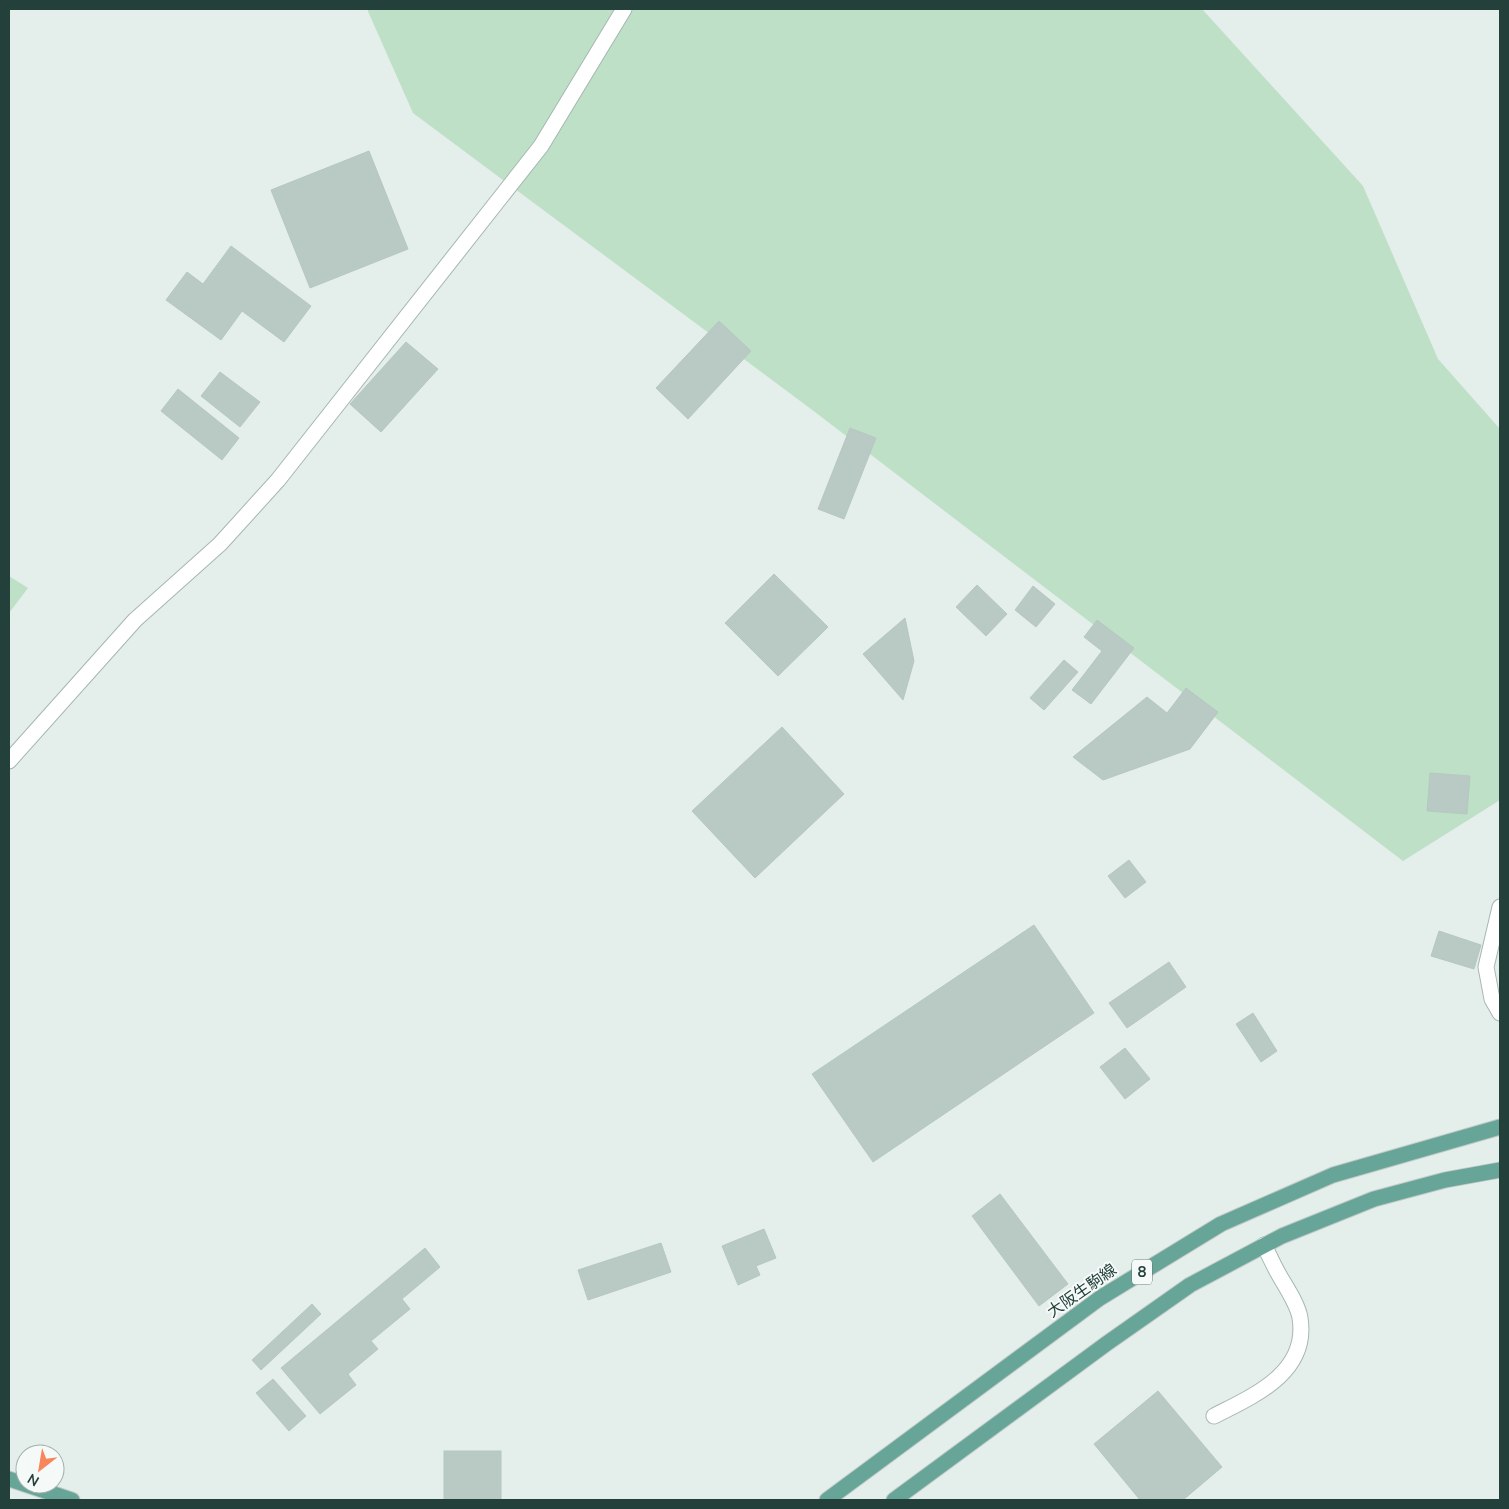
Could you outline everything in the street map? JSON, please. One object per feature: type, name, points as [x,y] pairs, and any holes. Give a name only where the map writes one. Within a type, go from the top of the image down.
[{"type":"main road","name":"大阪生駒線","points":[[827,1500],[1100,1298],[1221,1224],[1333,1174],[1500,1128]]},
{"type":"main road","name":"8","points":[[894,1500],[1106,1344],[1190,1285],[1282,1236],[1374,1199],[1445,1180],[1500,1170]]},
{"type":"main road","points":[[9,1479],[72,1500]]},
{"type":"street","points":[[9,762],[135,620],[220,544],[278,480],[541,146],[624,9]]},
{"type":"street","points":[[1500,907],[1486,967],[1492,999],[1500,1013]]},
{"type":"street","points":[[1214,1416],[1272,1384],[1294,1360],[1300,1341],[1300,1317],[1264,1245]]},
{"type":"green space","points":[[367,9],[1202,9],[1363,186],[1438,359],[1500,429],[1500,800],[1403,861],[811,409],[413,113]]},
{"type":"green space","points":[[9,576],[28,588],[9,613]]},
{"type":"building","points":[[369,151],[408,249],[310,288],[271,190]]},
{"type":"building","points":[[231,246],[311,306],[284,342],[242,311],[221,340],[166,300],[187,272],[203,284]]},
{"type":"building","points":[[719,321],[751,351],[688,419],[656,388]]},
{"type":"building","points":[[406,342],[438,369],[381,432],[350,404]]},
{"type":"building","points":[[220,372],[260,402],[240,427],[201,396]]},
{"type":"building","points":[[178,389],[239,438],[222,460],[161,411]]},
{"type":"building","points":[[850,428],[876,438],[844,519],[818,509]]},
{"type":"building","points":[[774,574],[828,627],[778,676],[725,623]]},
{"type":"building","points":[[977,585],[1007,614],[986,636],[956,607]]},
{"type":"building","points":[[1033,586],[1055,604],[1036,627],[1015,610]]},
{"type":"building","points":[[905,618],[914,661],[903,700],[863,654]]},
{"type":"building","points":[[1097,620],[1134,648],[1091,704],[1072,690],[1102,651],[1084,637]]},
{"type":"building","points":[[1064,660],[1078,672],[1044,710],[1030,698]]},
{"type":"building","points":[[1186,688],[1218,712],[1190,749],[1103,780],[1073,757],[1147,697],[1167,713]]},
{"type":"building","points":[[782,727],[844,794],[755,878],[692,811]]},
{"type":"building","points":[[1430,773],[1470,776],[1467,814],[1427,811]]},
{"type":"building","points":[[1129,860],[1146,882],[1125,898],[1108,876]]},
{"type":"building","points":[[1034,925],[1094,1013],[873,1162],[812,1074]]},
{"type":"building","points":[[1439,931],[1481,945],[1474,969],[1431,956]]},
{"type":"building","points":[[1169,962],[1186,987],[1127,1028],[1109,1003]]},
{"type":"building","points":[[1253,1013],[1277,1051],[1261,1062],[1236,1024]]},
{"type":"building","points":[[1125,1048],[1150,1079],[1125,1099],[1100,1067]]},
{"type":"building","points":[[1000,1194],[1068,1284],[1039,1306],[972,1216]]},
{"type":"building","points":[[764,1229],[776,1258],[756,1266],[760,1275],[738,1285],[722,1246]]},
{"type":"building","points":[[661,1243],[671,1272],[588,1300],[578,1270]]},
{"type":"building","points":[[425,1248],[440,1267],[402,1299],[410,1309],[371,1341],[378,1349],[348,1374],[356,1385],[320,1414],[281,1368]]},
{"type":"building","points":[[312,1304],[321,1314],[261,1370],[252,1360]]},
{"type":"building","points":[[273,1379],[306,1416],[289,1431],[256,1393]]},
{"type":"building","points":[[1158,1391],[1222,1467],[1183,1500],[1140,1500],[1094,1444]]},
{"type":"building","points":[[444,1451],[501,1451],[501,1500],[444,1500]]}]
